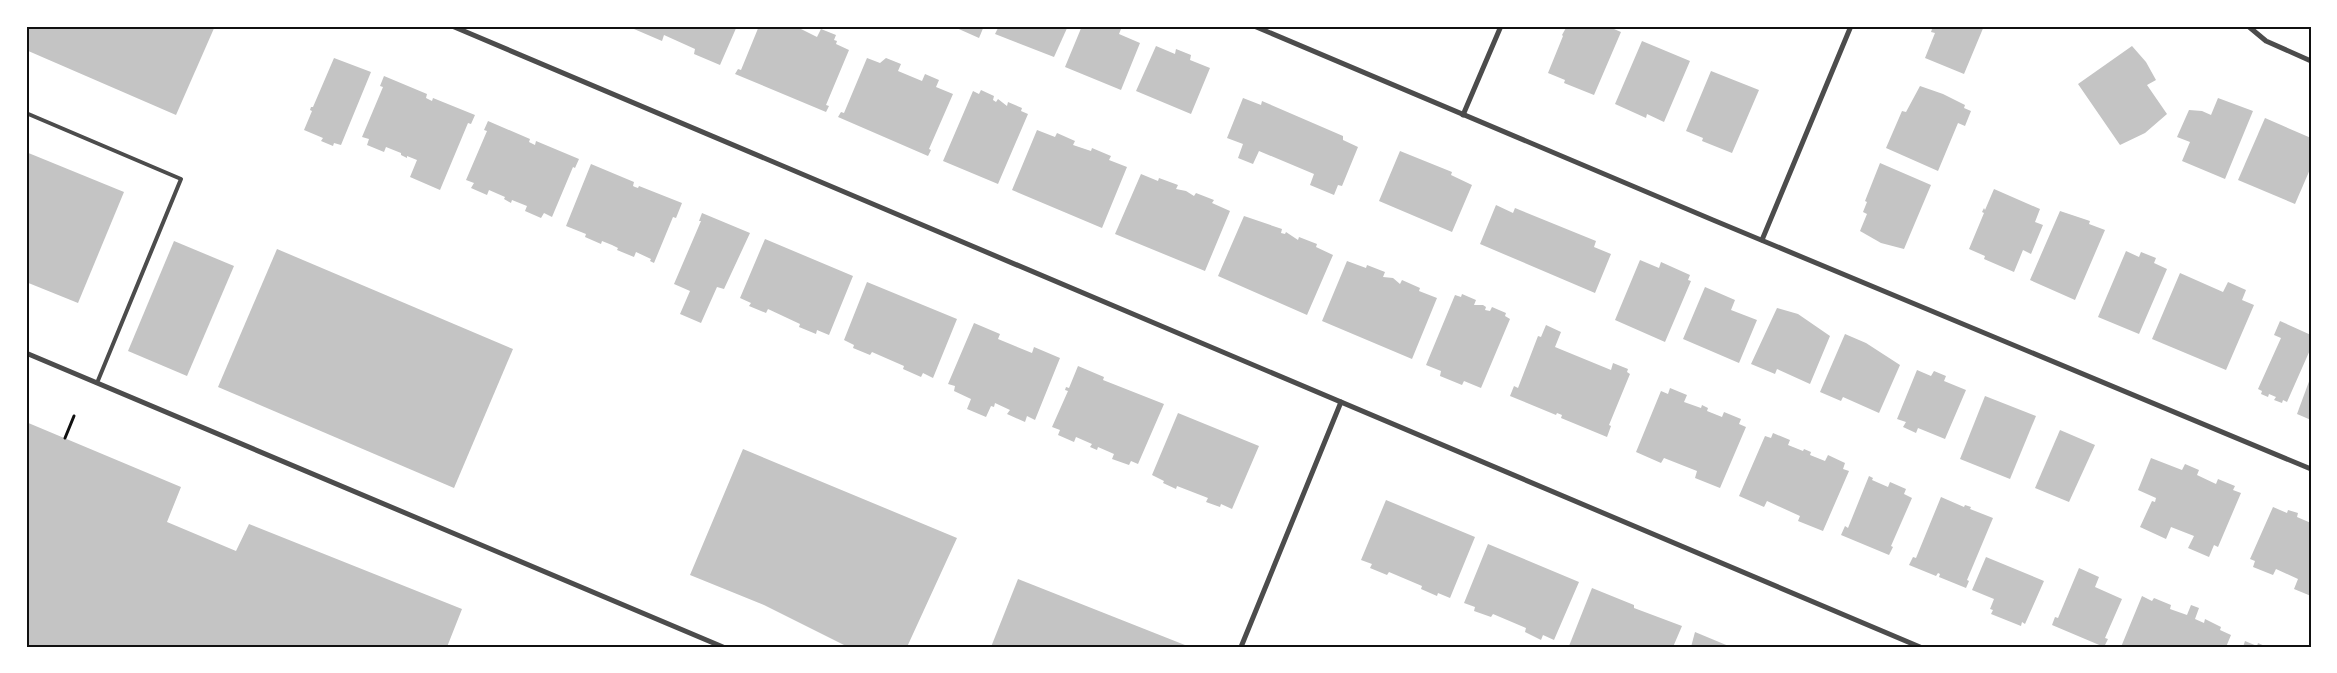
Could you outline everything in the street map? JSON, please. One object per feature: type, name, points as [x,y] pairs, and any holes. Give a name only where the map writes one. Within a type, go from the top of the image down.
[{"type":"street","points":[[452,26],[1920,647]]},
{"type":"street","points":[[1254,26],[2311,469]]},
{"type":"street","points":[[1463,115],[1501,26]]},
{"type":"street","points":[[1762,240],[1851,26]]},
{"type":"street","points":[[2248,26],[2266,41],[2311,61]]},
{"type":"street","points":[[26,353],[723,647]]},
{"type":"street","points":[[1241,647],[1341,402]]},
{"type":"lane","points":[[26,113],[181,179],[97,383]]},
{"type":"path","points":[[65,438],[74,416]]},
{"type":"building","points":[[26,26],[215,26],[176,115],[26,50]]},
{"type":"building","points":[[636,26],[737,26],[720,65],[694,54],[695,49],[664,35],[662,41],[634,29]]},
{"type":"building","points":[[759,26],[795,26],[817,37],[821,29],[836,35],[834,40],[837,41],[836,44],[849,50],[826,105],[829,106],[826,112],[735,74],[738,69],[741,70]]},
{"type":"building","points":[[952,26],[984,26],[979,38]]},
{"type":"building","points":[[999,26],[1068,26],[1054,57],[995,34]]},
{"type":"building","points":[[1082,26],[1114,26],[1121,29],[1119,34],[1140,43],[1121,90],[1065,67]]},
{"type":"building","points":[[1567,26],[1607,26],[1621,32],[1594,95],[1564,83],[1565,80],[1548,73]]},
{"type":"building","points":[[1933,26],[1984,26],[1964,74],[1925,58],[1935,33],[1931,32]]},
{"type":"building","points":[[1642,41],[1690,61],[1664,122],[1647,114],[1646,118],[1615,104]]},
{"type":"building","points":[[1156,46],[1175,54],[1176,49],[1191,55],[1190,60],[1210,68],[1191,114],[1136,91]]},
{"type":"building","points":[[2132,46],[2146,62],[2156,80],[2147,85],[2167,114],[2145,133],[2120,145],[2078,84]]},
{"type":"building","points":[[334,58],[371,72],[341,145],[334,143],[333,146],[321,141],[323,138],[304,130],[312,111],[310,110],[311,107],[313,107]]},
{"type":"building","points":[[867,58],[880,63],[886,58],[901,64],[898,71],[922,81],[925,74],[939,80],[936,87],[953,94],[929,149],[931,150],[928,156],[838,117],[841,112],[844,113]]},
{"type":"building","points":[[1711,71],[1759,90],[1732,153],[1702,141],[1703,138],[1686,131]]},
{"type":"building","points":[[384,76],[427,94],[426,98],[432,101],[433,98],[475,115],[471,124],[468,123],[440,190],[410,177],[417,160],[407,156],[407,158],[401,155],[401,153],[386,147],[384,152],[367,145],[369,139],[362,137],[383,87],[380,86]]},
{"type":"building","points":[[1920,86],[1943,94],[1965,105],[1964,108],[1971,111],[1965,126],[1958,123],[1938,171],[1886,148],[1902,111],[1906,112]]},
{"type":"building","points":[[981,90],[994,96],[993,100],[996,102],[998,99],[1007,106],[1008,102],[1022,108],[1021,111],[1028,114],[998,184],[943,161],[973,91],[979,94]]},
{"type":"building","points":[[1243,98],[1261,105],[1262,101],[1343,136],[1343,140],[1358,147],[1342,186],[1338,185],[1334,195],[1310,185],[1314,174],[1259,151],[1253,164],[1238,158],[1243,144],[1227,138]]},
{"type":"building","points":[[2218,98],[2253,111],[2225,179],[2182,161],[2190,142],[2177,137],[2189,110],[2202,111],[2211,115]]},
{"type":"building","points":[[2265,118],[2311,138],[2311,167],[2295,204],[2238,180]]},
{"type":"building","points":[[488,121],[530,139],[529,142],[535,145],[536,141],[579,159],[575,168],[573,167],[552,217],[544,213],[541,218],[525,211],[527,206],[512,200],[511,203],[504,199],[505,197],[489,190],[487,195],[471,188],[474,183],[466,180],[487,131],[484,130]]},
{"type":"building","points":[[1037,130],[1055,137],[1057,133],[1075,141],[1073,145],[1091,151],[1092,148],[1111,156],[1109,160],[1127,167],[1102,228],[1012,190]]},
{"type":"building","points":[[1400,151],[1452,172],[1451,175],[1472,185],[1452,232],[1379,201]]},
{"type":"building","points":[[26,152],[124,192],[78,303],[26,282]]},
{"type":"building","points":[[1880,163],[1931,185],[1904,249],[1881,243],[1860,231],[1867,214],[1863,212],[1867,202],[1865,201]]},
{"type":"building","points":[[591,164],[634,182],[633,186],[635,187],[638,188],[639,186],[682,203],[676,218],[673,217],[654,263],[650,261],[651,259],[636,252],[634,257],[617,250],[618,248],[612,245],[602,241],[601,244],[585,237],[586,234],[566,226]]},
{"type":"building","points":[[1141,174],[1158,181],[1159,178],[1178,185],[1176,189],[1186,191],[1194,196],[1196,193],[1214,200],[1212,203],[1230,211],[1205,271],[1115,234]]},
{"type":"building","points":[[1994,189],[2040,209],[2035,222],[2043,225],[2031,254],[2023,250],[2014,272],[1984,259],[1985,256],[1969,249],[1984,213],[1982,212],[1984,208],[1985,210]]},
{"type":"building","points":[[1496,205],[1513,213],[1515,208],[1596,241],[1594,247],[1611,254],[1595,293],[1480,244]]},
{"type":"building","points":[[2060,211],[2090,221],[2089,224],[2105,230],[2075,300],[2030,280]]},
{"type":"building","points":[[702,213],[750,233],[724,289],[717,287],[701,323],[680,314],[690,291],[674,284],[701,221],[699,221]]},
{"type":"building","points":[[1244,216],[1282,229],[1281,233],[1285,234],[1286,232],[1298,240],[1299,237],[1317,244],[1316,247],[1333,255],[1307,315],[1218,276]]},
{"type":"building","points":[[765,239],[853,276],[829,335],[817,330],[816,334],[799,327],[800,324],[768,309],[766,313],[749,306],[751,303],[740,298]]},
{"type":"building","points":[[174,241],[234,266],[187,376],[128,351]]},
{"type":"building","points":[[277,249],[513,349],[454,488],[218,387]]},
{"type":"building","points":[[2126,251],[2139,257],[2141,252],[2156,258],[2154,263],[2167,269],[2139,334],[2098,317]]},
{"type":"building","points":[[1640,260],[1659,268],[1661,262],[1690,275],[1688,280],[1691,281],[1665,342],[1615,320]]},
{"type":"building","points":[[1347,261],[1366,268],[1367,265],[1385,272],[1383,277],[1393,278],[1400,284],[1402,280],[1420,288],[1419,291],[1437,298],[1412,359],[1322,321]]},
{"type":"building","points":[[2180,273],[2223,292],[2228,282],[2246,290],[2242,300],[2254,305],[2226,370],[2152,339]]},
{"type":"building","points":[[867,282],[957,319],[933,378],[923,373],[921,377],[903,369],[904,366],[872,352],[870,355],[853,348],[854,345],[844,340]]},
{"type":"building","points":[[1705,287],[1735,300],[1731,310],[1757,320],[1739,363],[1683,339]]},
{"type":"building","points":[[1462,294],[1476,300],[1474,305],[1483,305],[1486,307],[1485,310],[1490,311],[1492,307],[1506,313],[1505,316],[1510,319],[1481,388],[1464,381],[1462,385],[1440,376],[1441,371],[1426,365],[1455,295],[1461,297]]},
{"type":"building","points":[[1777,308],[1798,314],[1830,336],[1810,384],[1777,369],[1775,374],[1751,364]]},
{"type":"building","points":[[2280,321],[2311,335],[2310,350],[2287,402],[2283,400],[2282,403],[2274,400],[2276,397],[2269,394],[2268,397],[2261,394],[2262,391],[2258,389],[2281,338],[2274,335]]},
{"type":"building","points":[[974,323],[1000,334],[998,339],[1032,353],[1034,347],[1060,358],[1035,420],[1027,416],[1025,422],[1007,414],[1010,410],[995,403],[994,407],[991,406],[986,417],[967,409],[971,399],[954,391],[955,386],[948,384]]},
{"type":"building","points":[[1546,325],[1561,332],[1555,347],[1611,370],[1613,363],[1628,369],[1627,372],[1630,374],[1609,425],[1611,426],[1607,437],[1561,418],[1562,415],[1557,413],[1556,415],[1510,396],[1514,386],[1518,388],[1538,336],[1541,337]]},
{"type":"building","points":[[1845,334],[1866,343],[1900,365],[1879,413],[1843,397],[1841,401],[1820,392]]},
{"type":"building","points":[[1078,366],[1104,377],[1103,380],[1164,404],[1138,464],[1131,461],[1129,465],[1112,459],[1114,454],[1098,447],[1097,450],[1090,447],[1092,444],[1076,437],[1074,442],[1058,435],[1060,430],[1052,427],[1068,391],[1065,390],[1066,387],[1069,388]]},
{"type":"building","points":[[1917,370],[1931,376],[1934,371],[1946,376],[1944,381],[1966,390],[1945,439],[1918,428],[1916,433],[1903,427],[1906,422],[1897,419]]},
{"type":"building","points":[[2311,376],[2311,420],[2297,414]]},
{"type":"building","points":[[1670,388],[1687,395],[1684,402],[1701,408],[1702,405],[1708,408],[1707,411],[1722,417],[1724,412],[1741,419],[1739,424],[1746,427],[1720,488],[1695,478],[1697,471],[1664,458],[1661,463],[1636,452],[1661,391],[1668,394]]},
{"type":"building","points":[[1985,396],[2036,416],[2010,479],[1960,459]]},
{"type":"building","points":[[1178,413],[1259,446],[1232,509],[1221,504],[1220,507],[1206,502],[1208,498],[1177,486],[1176,489],[1152,475]]},
{"type":"building","points":[[26,422],[181,487],[167,522],[236,551],[249,524],[462,609],[447,647],[26,647]]},
{"type":"building","points":[[2060,430],[2095,445],[2069,502],[2035,488]]},
{"type":"building","points":[[1773,433],[1790,440],[1788,445],[1811,452],[1810,455],[1825,461],[1828,455],[1845,463],[1843,469],[1849,471],[1823,531],[1798,521],[1800,516],[1767,501],[1764,507],[1739,496],[1765,436],[1771,438]]},
{"type":"building","points":[[743,449],[957,538],[907,647],[848,647],[764,605],[690,575]]},
{"type":"building","points":[[2151,458],[2182,470],[2185,464],[2199,470],[2197,475],[2216,484],[2218,479],[2235,486],[2233,490],[2241,493],[2218,547],[2214,545],[2209,557],[2188,548],[2194,536],[2171,527],[2166,539],[2140,527],[2152,501],[2155,502],[2156,498],[2138,490]]},
{"type":"building","points":[[1869,476],[1873,478],[1872,480],[1888,487],[1890,482],[1906,489],[1904,494],[1912,498],[1891,546],[1893,547],[1889,555],[1841,535],[1845,526],[1848,528]]},
{"type":"building","points":[[1941,497],[1964,507],[1965,505],[1971,507],[1970,509],[1993,518],[1967,580],[1969,581],[1966,588],[1939,577],[1940,574],[1938,573],[1936,576],[1909,565],[1913,557],[1916,558]]},
{"type":"building","points":[[1386,500],[1475,537],[1450,598],[1438,593],[1437,596],[1421,589],[1422,586],[1389,572],[1387,575],[1370,568],[1372,564],[1361,560]]},
{"type":"building","points":[[2273,507],[2287,513],[2288,510],[2298,513],[2297,517],[2311,523],[2311,596],[2294,589],[2298,579],[2276,569],[2273,575],[2253,567],[2255,561],[2250,559]]},
{"type":"building","points":[[1488,544],[1579,582],[1554,640],[1543,635],[1541,640],[1525,632],[1526,628],[1493,614],[1491,617],[1474,611],[1475,607],[1464,603]]},
{"type":"building","points":[[1986,557],[2044,581],[2025,624],[2022,622],[2021,626],[1991,614],[1993,610],[1990,609],[1994,599],[1972,590]]},
{"type":"building","points":[[2079,568],[2099,577],[2095,587],[2122,599],[2105,638],[2108,639],[2104,647],[2052,625],[2055,617],[2058,618]]},
{"type":"building","points":[[1018,579],[1190,647],[991,647]]},
{"type":"building","points":[[1592,588],[1634,605],[1634,608],[1682,626],[1673,647],[1569,646]]},
{"type":"building","points":[[2142,596],[2152,601],[2154,598],[2171,605],[2170,609],[2187,615],[2191,605],[2199,608],[2195,619],[2204,623],[2205,619],[2221,627],[2220,630],[2231,635],[2226,647],[2121,647]]},
{"type":"building","points":[[1695,632],[1731,647],[1691,647]]},
{"type":"building","points":[[2245,641],[2257,646],[2258,643],[2267,647],[2243,647]]}]
